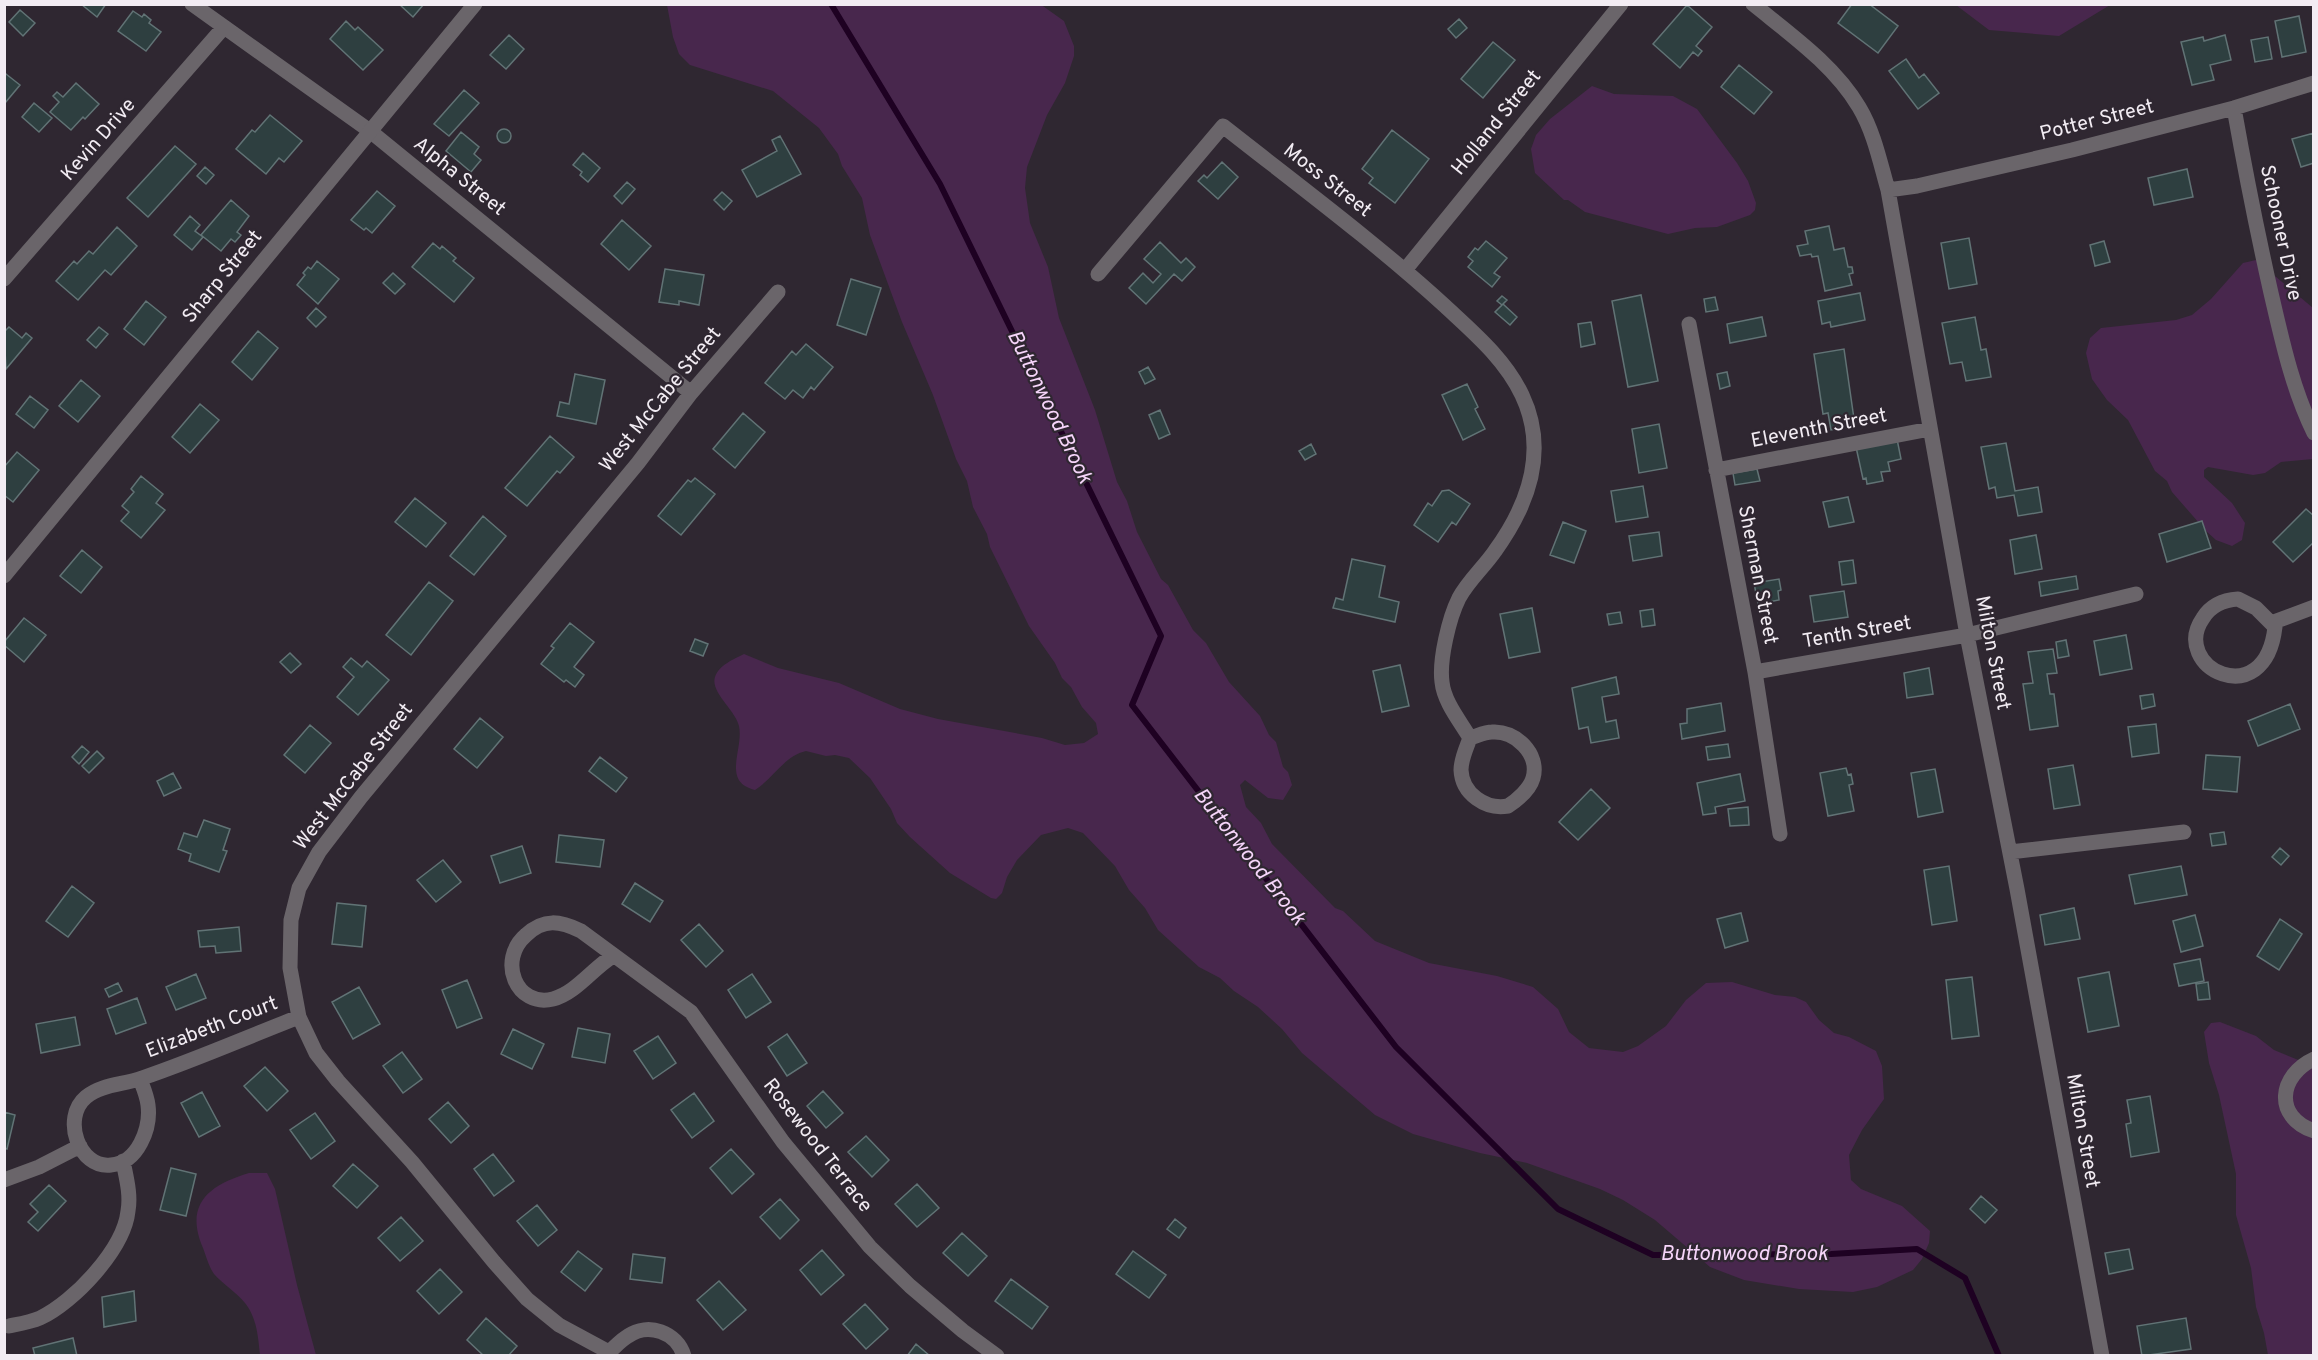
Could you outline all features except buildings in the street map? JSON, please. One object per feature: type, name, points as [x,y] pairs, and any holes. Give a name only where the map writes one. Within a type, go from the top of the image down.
[{"type":"street","name":"Alpha Street","points":[[192,4],[370,131],[691,393]]},
{"type":"street","name":"Sharp Street","points":[[4,576],[475,4]]},
{"type":"street","name":"Holland Street","points":[[1406,270],[1621,4]]},
{"type":"street","name":"Milton Street","points":[[1754,4],[1812,53],[1851,95],[1860,108],[1871,134],[1888,190],[1967,635],[2010,852],[2102,1356]]},
{"type":"street","name":"Kevin Drive","points":[[4,279],[224,27]]},
{"type":"street","name":"Potter Street","points":[[1888,190],[1939,181],[2234,108],[2313,83]]},
{"type":"street","name":"Schooner Drive","points":[[2234,108],[2254,219],[2285,355],[2313,433]]},
{"type":"street","name":"Moss Street","points":[[1098,274],[1223,126],[1406,270],[1478,337],[1502,363],[1525,401],[1534,436],[1534,464],[1523,502],[1496,550],[1459,598],[1444,650],[1442,683],[1448,702],[1470,738]]},
{"type":"street","name":"West McCabe Street","points":[[684,1356],[679,1343],[664,1332],[655,1330],[628,1335],[609,1354],[558,1325],[527,1299],[412,1162],[338,1081],[316,1053],[299,1017],[290,968],[291,920],[299,888],[319,852],[369,788],[638,463],[691,393],[778,292]]},
{"type":"street","name":"Sherman Street","points":[[1689,324],[1755,672],[1780,834]]},
{"type":"street","name":"Eleventh Street","points":[[1716,470],[1930,429]]},
{"type":"street","name":"Tenth Street","points":[[1755,672],[1967,635],[2136,594]]},
{"type":"street","points":[[2232,600],[2242,601],[2256,608],[2271,623],[2275,627],[2268,653],[2257,667],[2238,676],[2225,676],[2216,672],[2207,664],[2197,647],[2196,635],[2201,620],[2219,603],[2232,600]]},
{"type":"street","points":[[2271,623],[2313,607]]},
{"type":"street","points":[[1490,732],[1504,733],[1519,741],[1532,757],[1534,771],[1531,784],[1508,806],[1495,807],[1484,803],[1467,788],[1462,778],[1461,768],[1470,738],[1490,732]]},
{"type":"street","points":[[2010,852],[2184,832]]},
{"type":"street","name":"Rosewood Terrace","points":[[613,956],[568,992],[547,1000],[533,999],[524,993],[516,983],[511,965],[517,942],[533,928],[547,922],[562,923],[575,928],[691,1012],[783,1142],[870,1247],[945,1316],[997,1356]]},
{"type":"street","name":"Elizabeth Court","points":[[80,1146],[74,1128],[74,1119],[81,1102],[101,1088],[140,1079],[299,1017]]},
{"type":"street","points":[[2313,1059],[2301,1066],[2290,1077],[2285,1094],[2288,1110],[2293,1118],[2313,1131]]},
{"type":"street","name":"Elizabeth Court","points":[[123,1161],[137,1148],[148,1121],[148,1102],[140,1079]]},
{"type":"street","points":[[4,1180],[39,1167],[80,1146],[89,1157],[100,1163],[111,1165],[123,1161],[129,1192],[128,1212],[123,1230],[109,1253],[83,1286],[64,1303],[39,1318],[9,1326]]},
{"type":"shaded area","points":[[1040,4],[1064,21],[1074,46],[1074,56],[1065,83],[1047,115],[1027,167],[1025,188],[1030,223],[1048,267],[1059,318],[1095,410],[1117,482],[1127,501],[1137,532],[1161,579],[1168,585],[1193,630],[1206,643],[1229,682],[1260,716],[1269,735],[1276,742],[1283,767],[1288,772],[1292,785],[1283,800],[1268,798],[1245,780],[1240,785],[1246,807],[1261,823],[1272,844],[1335,908],[1343,911],[1375,941],[1429,963],[1497,976],[1533,987],[1558,1009],[1569,1032],[1589,1048],[1623,1052],[1638,1046],[1666,1026],[1686,1000],[1706,983],[1732,982],[1775,995],[1795,997],[1806,1002],[1819,1020],[1834,1033],[1849,1037],[1876,1051],[1882,1066],[1884,1099],[1862,1130],[1849,1155],[1851,1180],[1861,1189],[1902,1206],[1930,1231],[1929,1243],[1922,1259],[1913,1270],[1877,1287],[1853,1292],[1799,1289],[1744,1280],[1710,1267],[1655,1220],[1600,1189],[1527,1163],[1480,1153],[1413,1134],[1375,1115],[1302,1053],[1282,1029],[1258,1007],[1234,991],[1220,978],[1199,967],[1158,930],[1115,866],[1083,833],[1068,828],[1041,835],[1017,860],[1007,877],[1002,893],[996,899],[950,873],[910,837],[897,823],[891,809],[870,778],[849,758],[806,751],[785,762],[755,790],[745,786],[739,780],[736,764],[739,726],[714,683],[720,669],[744,654],[778,668],[839,683],[900,709],[938,719],[1042,738],[1065,745],[1084,743],[1098,734],[1096,723],[1082,707],[1029,626],[990,547],[987,534],[973,507],[967,481],[956,459],[870,235],[862,198],[842,166],[838,154],[819,128],[773,91],[690,65],[679,54],[667,5]]},
{"type":"shaded area","points":[[1956,5],[2110,5],[2059,36],[1989,30]]},
{"type":"shaded area","points":[[1592,86],[1614,94],[1673,96],[1697,109],[1748,181],[1756,203],[1755,210],[1750,215],[1717,227],[1695,228],[1668,234],[1585,212],[1568,200],[1564,200],[1535,173],[1531,149],[1536,135],[1550,119]]},
{"type":"shaded area","points":[[2256,260],[2313,308],[2313,459],[2281,462],[2265,473],[2253,475],[2208,467],[2204,470],[2204,477],[2232,503],[2245,523],[2242,540],[2232,546],[2216,540],[2206,531],[2172,492],[2167,481],[2155,471],[2128,420],[2107,400],[2092,379],[2086,353],[2090,338],[2101,328],[2176,320],[2192,315],[2211,299],[2243,263]]},
{"type":"shaded area","points":[[2220,1022],[2256,1036],[2274,1050],[2313,1066],[2313,1355],[2268,1355],[2256,1307],[2251,1268],[2236,1215],[2236,1174],[2219,1095],[2209,1063],[2204,1032],[2211,1023]]},
{"type":"shaded area","points":[[249,1173],[267,1173],[275,1189],[316,1355],[260,1355],[256,1328],[249,1309],[214,1274],[208,1261],[198,1233],[199,1208],[204,1198],[212,1190]]},
{"type":"waterway","name":"Buttonwood Brook","points":[[831,4],[940,184],[1161,636],[1132,705],[1396,1047],[1558,1209],[1653,1255],[1831,1254],[1917,1249],[1965,1278],[1999,1356]]}]
